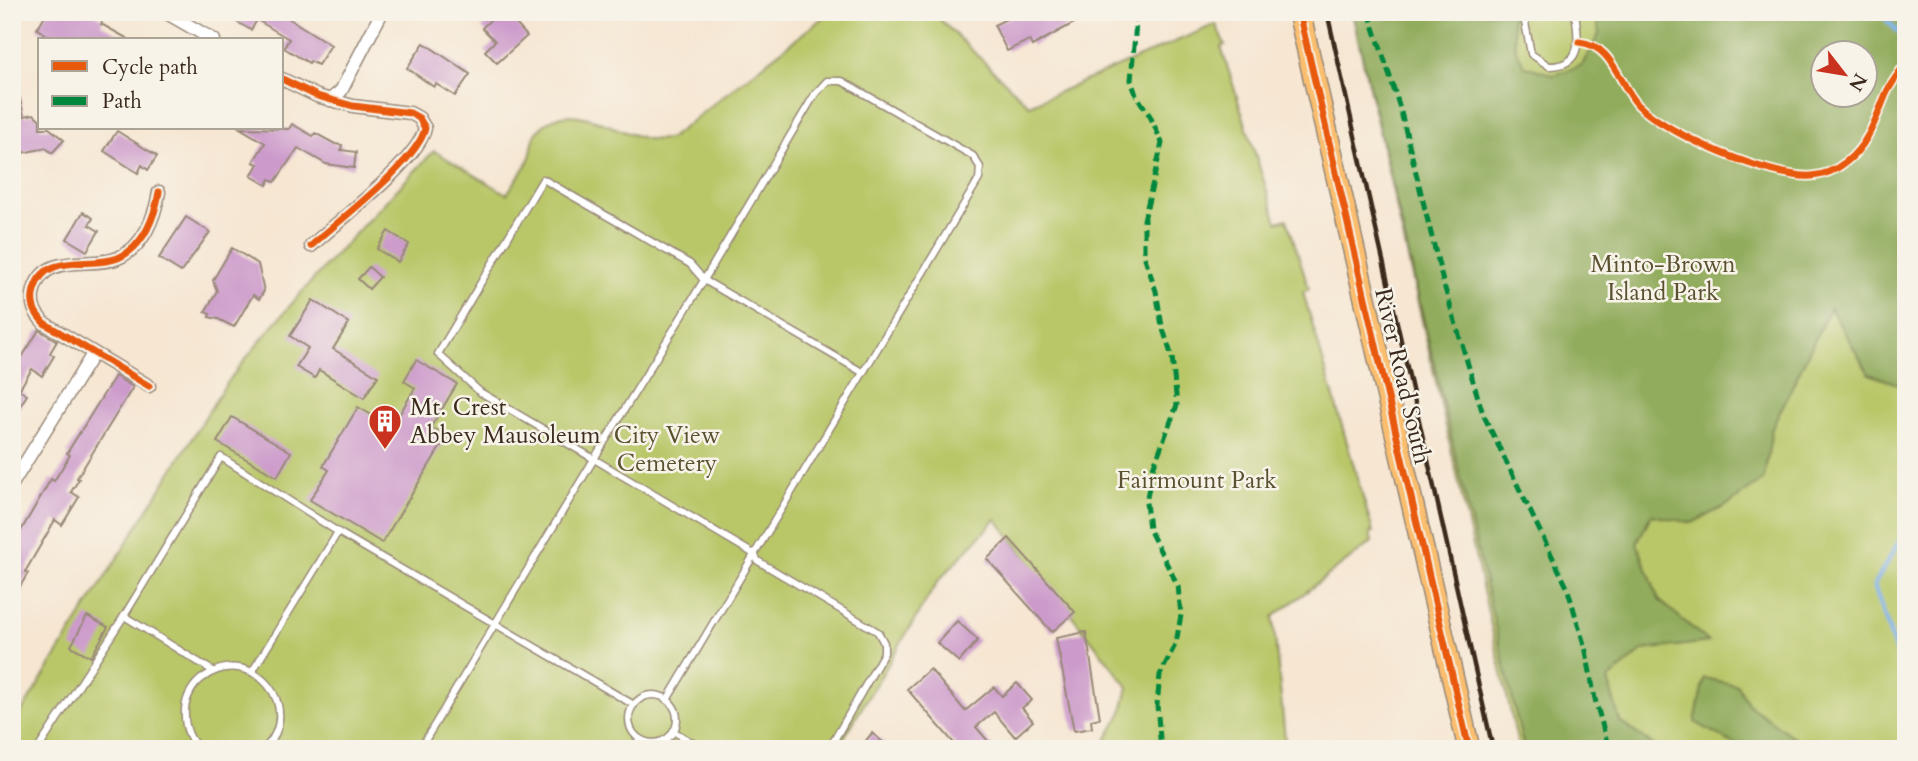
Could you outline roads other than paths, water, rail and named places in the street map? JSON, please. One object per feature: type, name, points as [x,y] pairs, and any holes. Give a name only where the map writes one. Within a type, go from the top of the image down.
[{"type":"main road","name":"River Road South","points":[[1299,12],[1469,749]]},
{"type":"street","points":[[165,12],[210,38]]},
{"type":"street","points":[[330,100],[341,91],[382,12]]},
{"type":"street","points":[[284,80],[300,90],[353,106],[410,113],[419,118],[425,128],[421,140],[396,169],[311,246]]},
{"type":"street","points":[[149,387],[44,323],[34,312],[32,300],[35,287],[44,273],[69,263],[117,258],[128,251],[152,223],[159,192]]},
{"type":"street","points":[[12,484],[93,354]]},
{"type":"lane","points":[[1523,12],[1531,54],[1549,66],[1564,64],[1575,53],[1579,42],[1575,12]]},
{"type":"lane","points":[[420,749],[815,94],[827,81],[842,80],[973,156],[980,167],[979,179],[667,700]]},
{"type":"lane","points":[[829,749],[884,653],[884,643],[878,632],[758,561],[754,554],[480,392],[438,354],[543,179],[690,264],[704,280],[862,372]]},
{"type":"lane","points":[[38,749],[124,616],[221,457],[338,532],[634,705]]},
{"type":"lane","points":[[252,672],[338,532]]},
{"type":"lane","points":[[124,616],[213,671]]},
{"type":"lane","points":[[200,749],[188,733],[184,719],[186,704],[191,690],[200,679],[226,667],[252,672],[268,685],[278,704],[278,725],[266,746],[277,749]]},
{"type":"lane","points":[[653,695],[667,700],[676,713],[673,731],[663,741],[655,743],[640,739],[631,727],[630,712],[634,705],[653,695]]},
{"type":"lane","points":[[673,731],[703,749]]},
{"type":"lane","points":[[634,749],[640,739]]},
{"type":"waterway","points":[[1879,12],[1906,40]]},
{"type":"waterway","points":[[1906,530],[1874,585],[1906,682]]},
{"type":"railway","points":[[1327,12],[1493,749]]},
{"type":"place","name":"Mt. Crest Abbey Mausoleum","points":[[385,451]]},
{"type":"park label","name":"Minto-Brown Island Park","points":[[1663,278]]},
{"type":"park label","name":"City View Cemetery","points":[[667,449]]},
{"type":"park label","name":"Fairmount Park","points":[[1197,480]]}]
